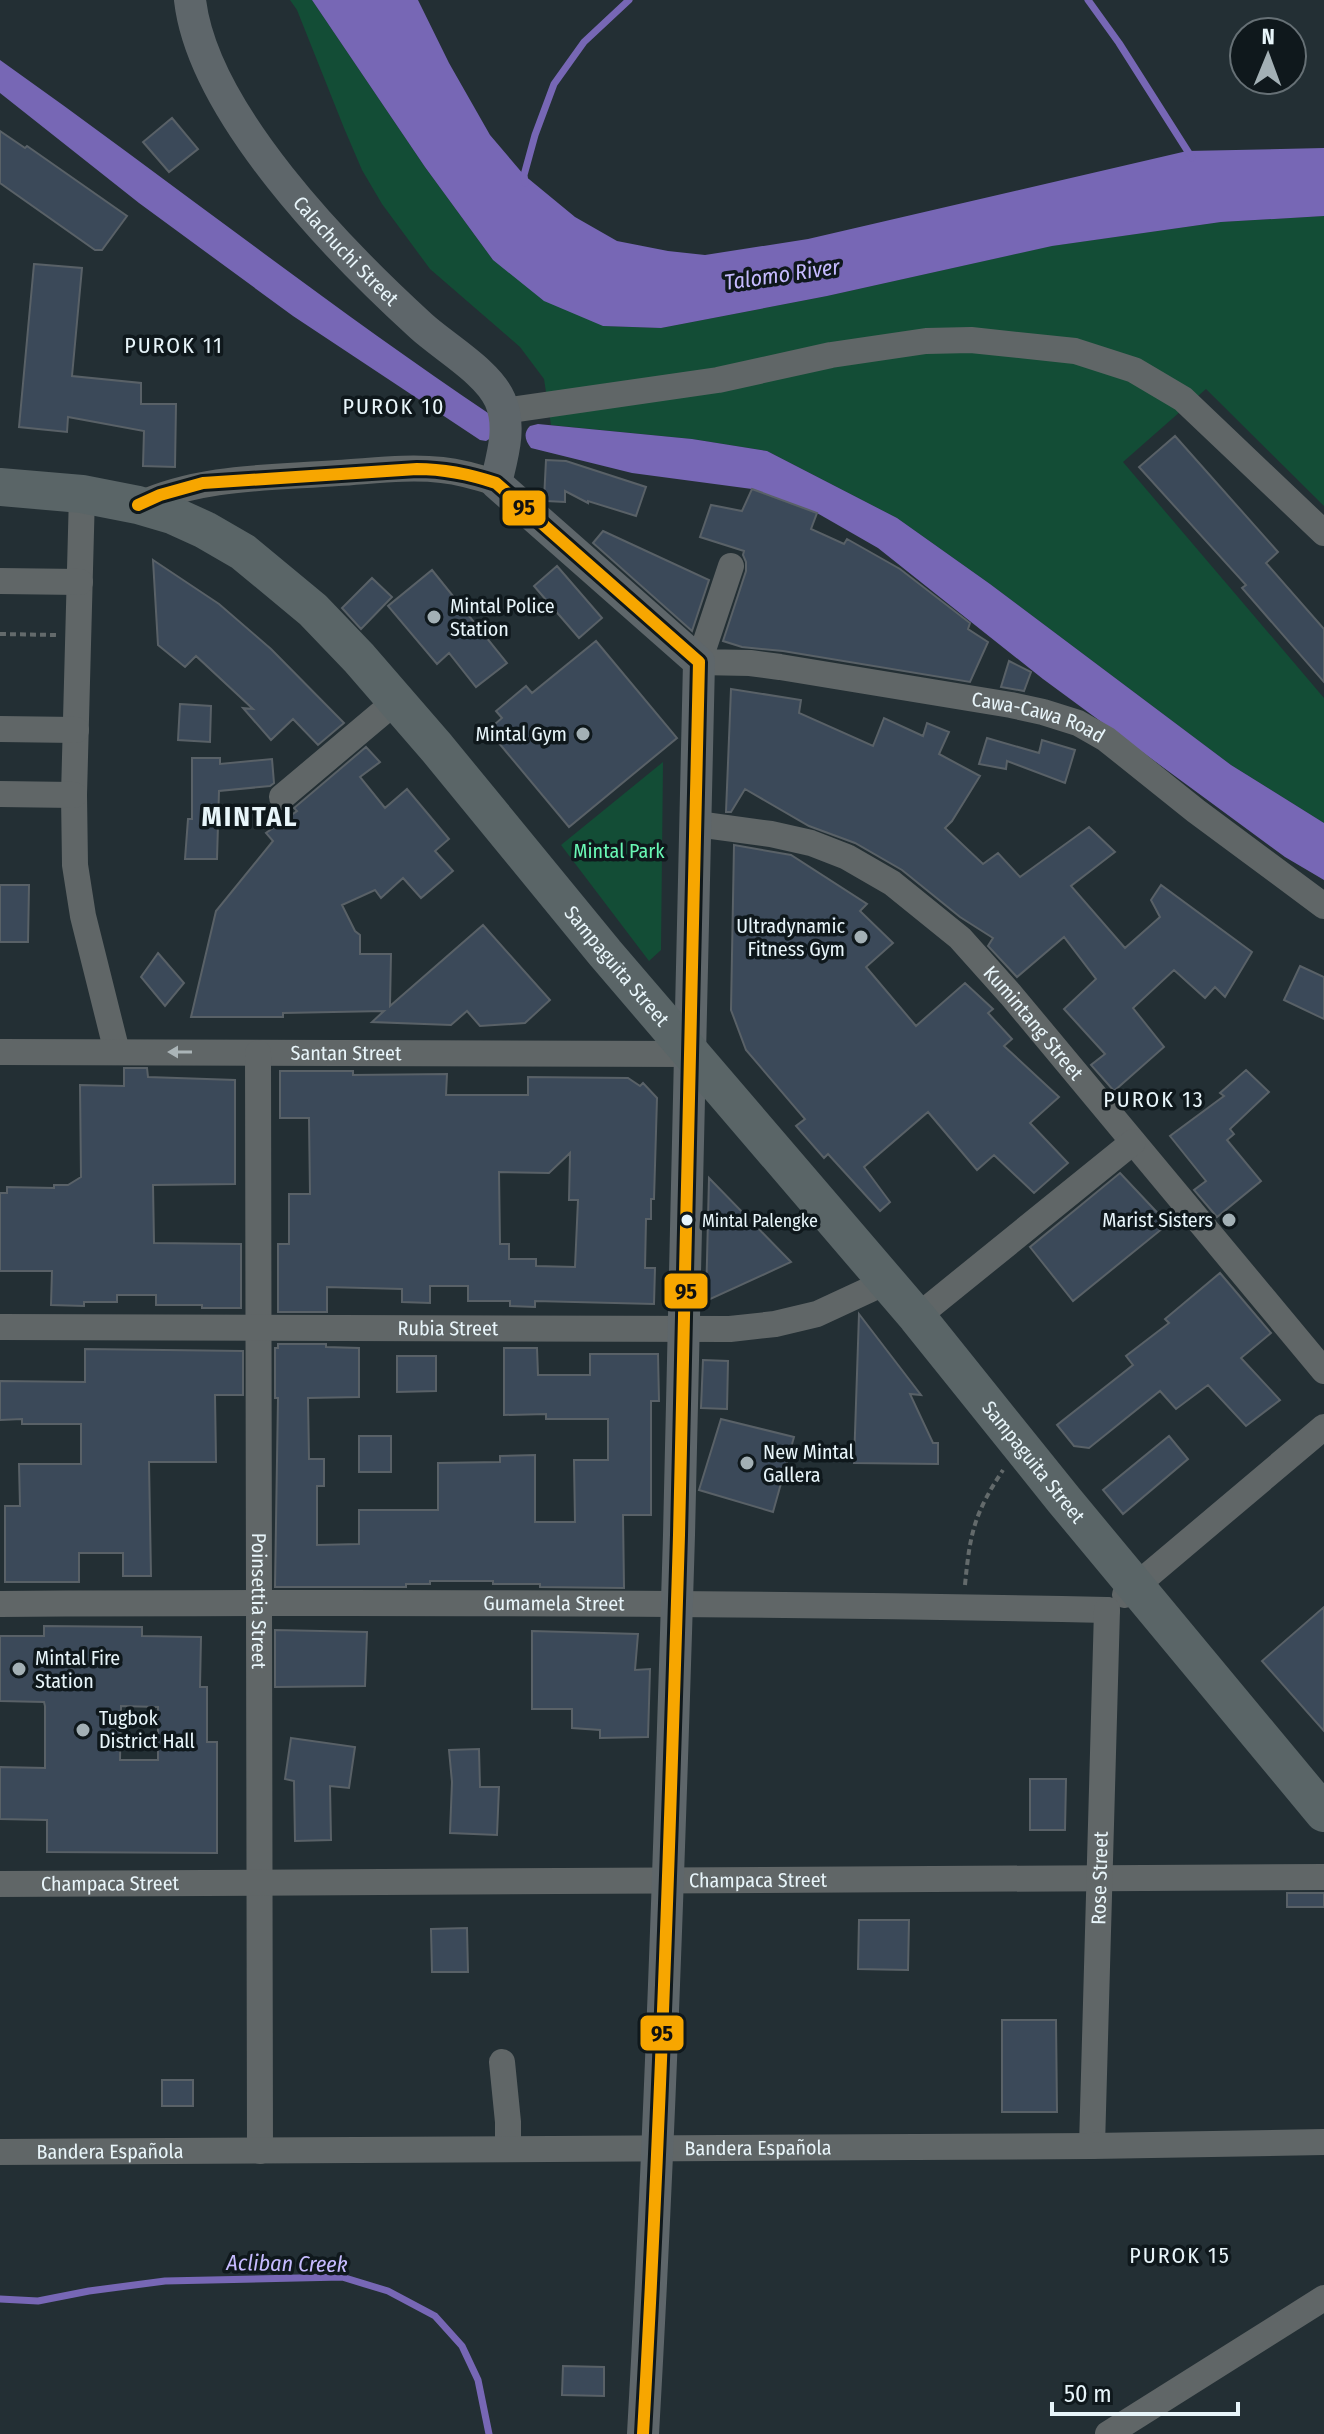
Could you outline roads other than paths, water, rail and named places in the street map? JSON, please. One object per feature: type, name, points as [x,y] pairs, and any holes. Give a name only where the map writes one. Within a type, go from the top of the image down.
[{"type":"highway","name":"Sampaguita Street","points":[[0,487],[82,494],[172,515],[243,552],[313,610],[396,701],[691,1054],[917,1317],[1020,1445],[1121,1598],[1324,1813]]},
{"type":"main road","name":"Calachuchi Street","points":[[190,0],[200,42],[215,78],[271,166],[333,242],[375,284],[489,383],[504,411]]},
{"type":"main road","points":[[504,411],[505,441],[496,483],[699,662],[685,1329],[668,1880],[643,2434]]},
{"type":"street","points":[[504,411],[718,380],[831,355],[926,341],[984,341],[1075,351],[1134,370],[1183,399],[1324,533]]},
{"type":"street","points":[[138,505],[160,495],[203,483],[393,470],[438,469],[496,483]]},
{"type":"street","points":[[82,494],[75,865],[81,903],[117,1052]]},
{"type":"street","points":[[699,662],[731,566]]},
{"type":"street","points":[[0,581],[80,582]]},
{"type":"street","name":"Cawa-Cawa Road","points":[[699,662],[780,667],[1011,705],[1078,723],[1106,739],[1196,811],[1324,906]]},
{"type":"street","points":[[282,797],[396,701]]},
{"type":"street","points":[[0,729],[76,730]]},
{"type":"street","points":[[0,794],[74,795]]},
{"type":"street","name":"Kumintang Street","points":[[697,824],[771,834],[811,843],[847,857],[892,883],[960,938],[1324,1371]]},
{"type":"street","name":"Santan Street","points":[[0,1052],[691,1054]]},
{"type":"street","name":"Poinsettia Street","points":[[258,1053],[260,2151]]},
{"type":"street","points":[[917,1317],[1133,1142]]},
{"type":"street","name":"Rubia Street","points":[[0,1327],[730,1329],[775,1324],[817,1314],[886,1282]]},
{"type":"street","points":[[1121,1598],[1324,1427]]},
{"type":"street","name":"Gumamela Street","points":[[0,1604],[963,1607],[1121,1598]]},
{"type":"street","name":"Rose Street","points":[[1092,2146],[1099,1879],[1121,1598]]},
{"type":"street","name":"Champaca Street","points":[[0,1884],[1324,1877]]},
{"type":"street","points":[[502,2062],[508,2149]]},
{"type":"street","name":"Bandera Española","points":[[0,2152],[1324,2142]]},
{"type":"street","points":[[1108,2434],[1318,2309]]},
{"type":"water","name":"Talomo River","points":[[312,0],[418,0],[490,135],[524,175],[575,217],[617,241],[705,255],[808,239],[1187,151],[1324,148],[1324,216],[1221,222],[1052,246],[827,296],[661,328],[603,326],[544,301],[493,260],[425,167]]},
{"type":"water","points":[[0,60],[491,415],[491,438],[480,440],[293,316],[139,203],[0,93]]},
{"type":"water","points":[[538,424],[692,439],[767,451],[897,518],[1231,765],[1324,823],[1324,880],[1285,857],[1043,679],[878,548],[817,513],[752,489],[632,473],[531,448],[526,431]]},
{"type":"waterway","points":[[525,183],[524,175],[535,135],[554,84],[584,42],[629,0]]},
{"type":"waterway","points":[[1088,0],[1192,158]]},
{"type":"waterway","name":"Acliban Creek","points":[[0,2299],[38,2301],[165,2281],[342,2277],[388,2291],[435,2316],[462,2346],[478,2380],[489,2434]]},
{"type":"place","name":"Mintal Police Station","points":[[434,617]]},
{"type":"place","name":"Mintal Gym","points":[[583,734]]},
{"type":"place","name":"Ultradynamic Fitness Gym","points":[[861,937]]},
{"type":"place","name":"Mintal Palengke","points":[[687,1220]]},
{"type":"place","name":"Marist Sisters","points":[[1229,1220]]},
{"type":"place","name":"New Mintal Gallera","points":[[747,1463]]},
{"type":"place","name":"Mintal Fire Station","points":[[19,1669]]},
{"type":"place","name":"Tugbok District Hall","points":[[83,1730]]},
{"type":"district","name":"PUROK 11","points":[[174,345]]},
{"type":"district","name":"PUROK 10","points":[[394,406]]},
{"type":"district","name":"MINTAL","points":[[250,816]]},
{"type":"district","name":"PUROK 13","points":[[1154,1099]]},
{"type":"district","name":"PUROK 15","points":[[1180,2255]]},
{"type":"park label","name":"Mintal Park","points":[[619,851]]}]
